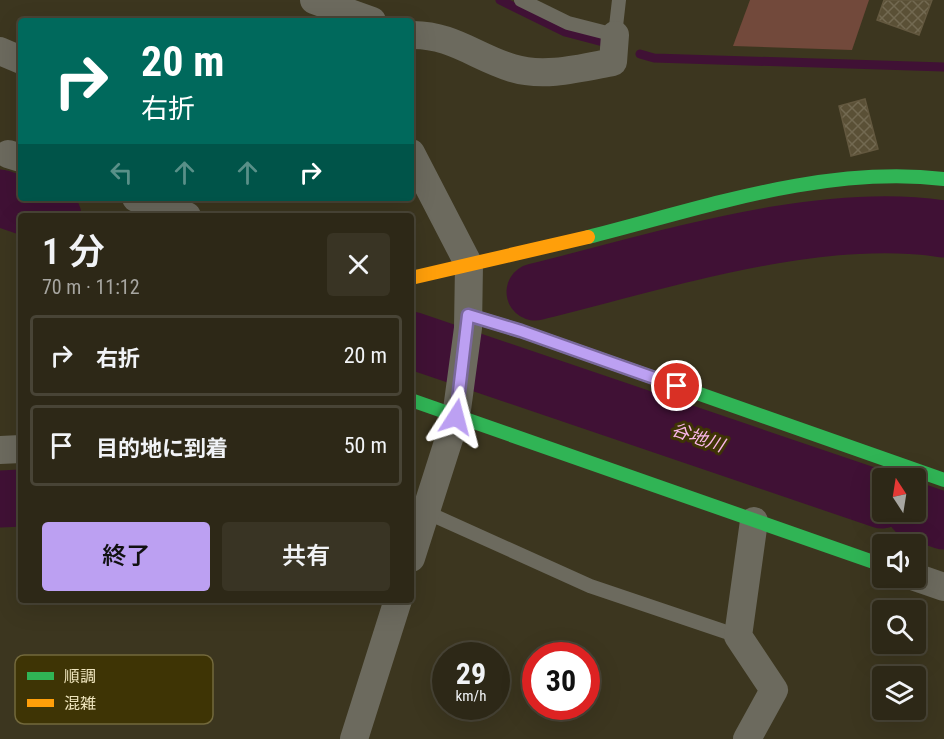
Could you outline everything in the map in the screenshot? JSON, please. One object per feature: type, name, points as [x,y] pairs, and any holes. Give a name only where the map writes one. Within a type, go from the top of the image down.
[{"type":"street","points":[[315,0],[364,18]]},
{"type":"street","points":[[414,34],[427,34],[468,47],[512,69],[561,72],[613,62],[615,35]]},
{"type":"street","points":[[0,51],[18,59]]},
{"type":"street","points":[[414,159],[469,265],[468,322],[458,408],[414,549]]},
{"type":"street","points":[[414,277],[762,194],[857,178],[924,175],[944,179]]},
{"type":"street","points":[[144,201],[178,213]]},
{"type":"street","points":[[468,322],[521,331],[944,480]]},
{"type":"street","points":[[414,401],[458,408],[754,521],[872,562]]},
{"type":"street","points":[[0,450],[18,449]]},
{"type":"street","points":[[747,739],[774,690],[738,636],[754,521]]},
{"type":"street","points":[[926,581],[944,587]]},
{"type":"street","points":[[354,739],[397,603]]},
{"type":"lane","points":[[520,0],[568,23],[615,35],[619,0]]},
{"type":"lane","points":[[426,512],[590,586],[738,636]]},
{"type":"shaded area","points":[[750,0],[869,0],[852,50],[733,46]]},
{"type":"building","points":[[884,0],[932,0],[919,35],[877,20]]},
{"type":"building","points":[[865,99],[878,149],[851,156],[839,106]]},
{"type":"waterway","points":[[500,0],[565,32],[603,42]]},
{"type":"waterway","points":[[640,54],[654,58],[944,67]]},
{"type":"waterway","name":"谷地川","points":[[0,198],[44,213]]},
{"type":"waterway","name":"谷地川","points":[[535,292],[686,254],[792,232],[845,226],[896,225],[944,229]]},
{"type":"waterway","name":"谷地川","points":[[414,341],[872,497]]},
{"type":"waterway","name":"谷地川","points":[[0,499],[18,498]]},
{"type":"waterway","name":"谷地川","points":[[926,515],[944,521]]},
{"type":"traffic: fast","points":[[588,237],[720,202],[809,184],[854,178],[899,176],[944,179]]},
{"type":"traffic: fast","points":[[468,315],[521,331],[944,480]]},
{"type":"traffic: fast","points":[[414,401],[872,561]]},
{"type":"traffic: slow","points":[[414,277],[588,237]]},
{"type":"route","points":[[456,417],[468,315],[521,331],[677,386]]}]
